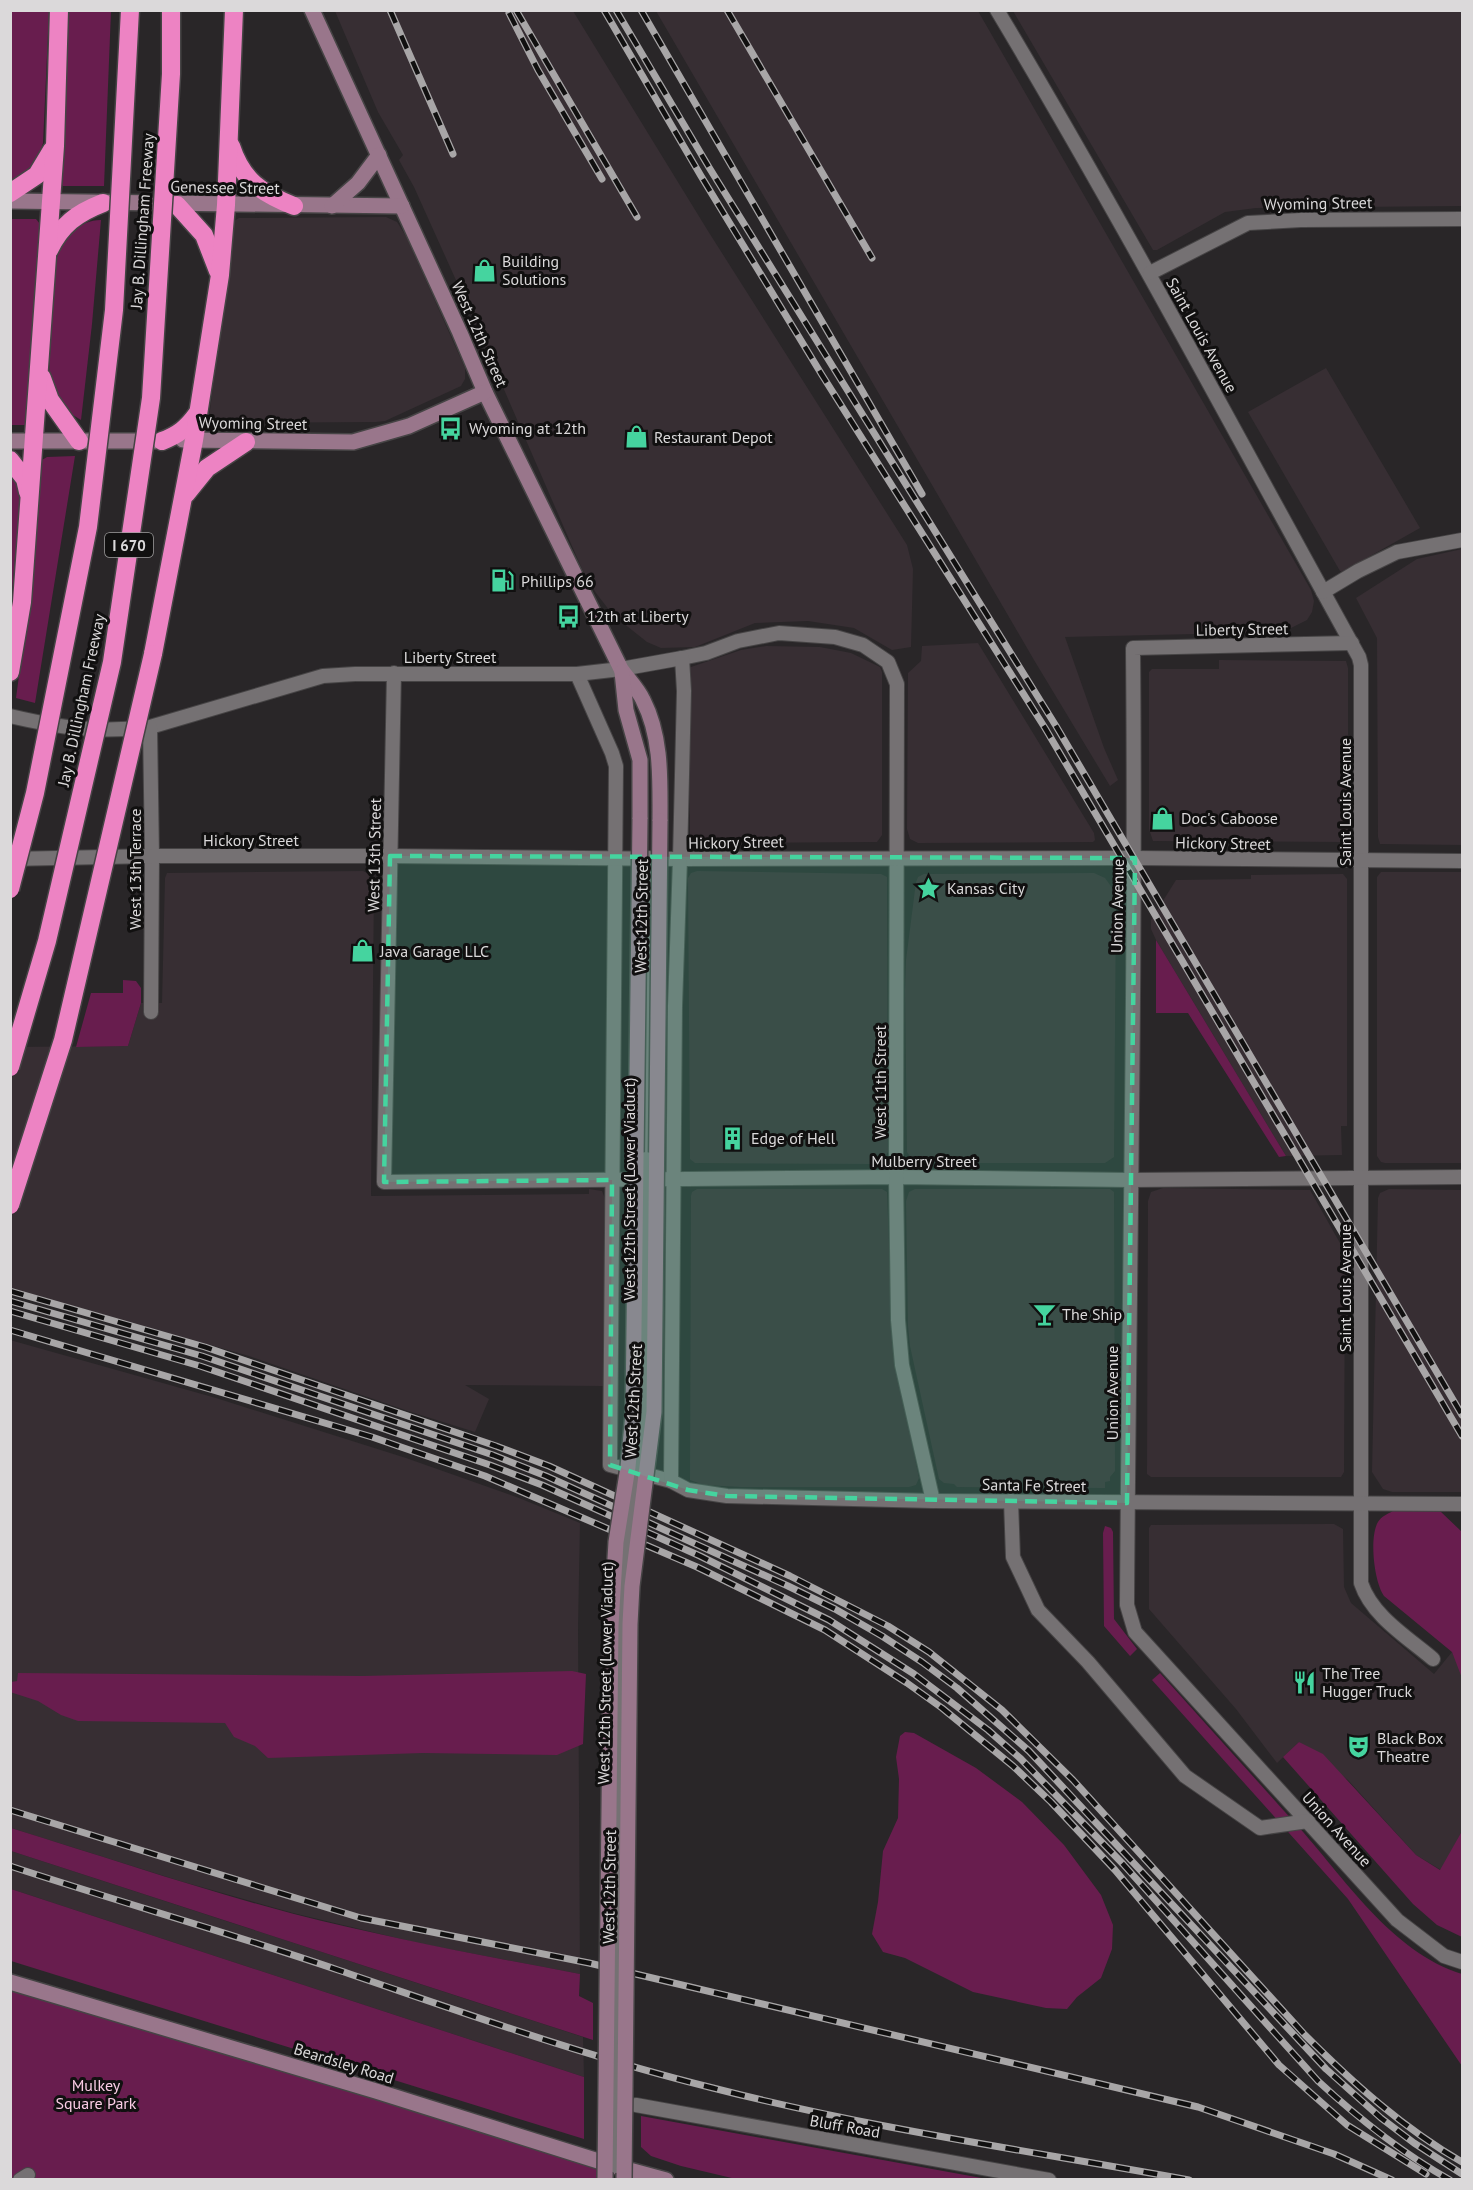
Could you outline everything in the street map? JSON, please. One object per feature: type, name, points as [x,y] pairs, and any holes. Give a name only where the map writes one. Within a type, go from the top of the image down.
[{"type":"highway","points":[[10,672],[22,602],[30,498],[55,146],[59,10]]},
{"type":"highway","name":"Jay B. Dillingham Freeway","points":[[10,889],[35,793],[88,527],[114,310],[130,10]]},
{"type":"highway","name":"Jay B. Dillingham Freeway","points":[[10,1067],[47,941],[113,650],[151,398],[171,74],[171,10]]},
{"type":"highway","points":[[10,1205],[63,1040],[153,654],[194,440],[220,275],[226,206],[234,10]]},
{"type":"highway","points":[[229,139],[236,164],[250,182],[272,198],[294,206]]},
{"type":"highway","points":[[10,193],[37,175],[55,146]]},
{"type":"highway","points":[[46,254],[65,224],[82,211],[103,203]]},
{"type":"highway","points":[[177,205],[204,235],[220,275]]},
{"type":"highway","points":[[39,371],[50,400],[79,441]]},
{"type":"highway","points":[[162,441],[177,435],[189,426],[199,412]]},
{"type":"highway","points":[[183,498],[207,468],[246,442]]},
{"type":"highway","points":[[10,460],[25,479],[30,498]]},
{"type":"main road","name":"West 12th Street","points":[[312,10],[485,392],[621,669],[643,699],[653,724],[658,753],[660,821],[654,1412],[632,1586],[630,1624],[620,2173]]},
{"type":"main road","points":[[332,206],[358,183],[379,155]]},
{"type":"main road","name":"Genessee Street","points":[[10,201],[226,206],[402,206]]},
{"type":"main road","name":"Wyoming Street","points":[[10,441],[353,442],[409,426],[485,392]]},
{"type":"main road","name":"West 12th Street","points":[[605,2180],[611,1625],[616,1542],[628,1467],[633,1413],[640,819],[640,760],[626,710],[621,669]]},
{"type":"main road","name":"Beardsley Road","points":[[10,1982],[376,2091],[620,2173],[666,2180]]},
{"type":"street","name":"Saint Louis Avenue","points":[[996,10],[1070,132],[1149,273],[1352,643],[1361,665],[1362,1178],[1359,1505],[1361,1583],[1365,1597],[1378,1612],[1433,1659]]},
{"type":"street","name":"Wyoming Street","points":[[1149,273],[1248,223],[1301,220],[1462,219]]},
{"type":"street","points":[[1323,592],[1358,571],[1397,552],[1462,540]]},
{"type":"street","name":"Liberty Street","points":[[10,716],[56,727],[91,730],[150,727],[323,676],[394,673],[577,674],[682,658],[706,653],[738,641],[779,633],[835,637],[863,645],[888,662]]},
{"type":"street","name":"Liberty Street","points":[[1133,648],[1352,643]]},
{"type":"street","name":"Union Avenue","points":[[1133,648],[1135,858],[1127,1605],[1135,1632],[1397,1920],[1444,1956],[1462,1962]]},
{"type":"street","points":[[671,1481],[675,1006],[684,691],[682,658]]},
{"type":"street","name":"West 11th Street","points":[[888,662],[897,684],[898,1320],[902,1365],[933,1501]]},
{"type":"street","name":"West 13th Street","points":[[384,1182],[394,673]]},
{"type":"street","name":"West 12th Street","points":[[577,674],[616,766],[610,1465]]},
{"type":"street","name":"West 13th Terrace","points":[[150,727],[151,1012]]},
{"type":"street","name":"Hickory Street","points":[[10,859],[152,856],[390,856],[1462,861]]},
{"type":"street","name":"West 12th Street (Lower Viaduct)","points":[[620,2173],[621,1588],[623,1555],[644,1413],[649,858]]},
{"type":"street","name":"Mulberry Street","points":[[384,1182],[896,1177],[1130,1180],[1462,1177]]},
{"type":"street","name":"Santa Fe Street","points":[[610,1465],[671,1481],[688,1490],[727,1496],[933,1501],[1462,1504]]},
{"type":"street","points":[[1011,1501],[1012,1557],[1038,1610],[1088,1662],[1185,1776],[1260,1828],[1308,1821]]},
{"type":"street","name":"Bluff Road","points":[[636,2105],[1048,2180]]},
{"type":"highlighted area","points":[[390,856],[1135,858],[1127,1503],[727,1496],[688,1490],[610,1465],[612,1180],[384,1182]]},
{"type":"shaded area","points":[[335,11],[573,11],[708,231],[907,545],[913,569],[911,647],[892,650],[854,628],[808,621],[755,623],[695,647],[661,648],[647,642],[613,615],[596,593],[582,569],[469,309],[414,187],[399,160],[403,155],[378,112]]},
{"type":"shaded area","points":[[656,11],[978,11],[1311,590],[1314,601],[1312,612],[1307,620],[1283,632],[1065,637],[1104,748],[1118,780],[1110,786],[1034,660]]},
{"type":"shaded area","points":[[1013,11],[1462,11],[1462,206],[1256,208],[1225,212],[1157,250],[1153,250]]},
{"type":"shaded area","points":[[386,217],[397,222],[406,236],[465,368],[465,379],[461,386],[385,421],[211,423],[209,418],[234,221],[239,218]]},
{"type":"shaded area","points":[[1326,368],[1420,528],[1342,572],[1248,412]]},
{"type":"shaded area","points":[[1462,549],[1462,845],[1380,844],[1378,837],[1377,638],[1356,598],[1417,559]]},
{"type":"shaded area","points":[[978,643],[1094,833],[1093,842],[918,843],[910,839],[907,829],[908,673],[921,661],[922,646]]},
{"type":"shaded area","points":[[766,646],[820,647],[851,653],[880,667],[882,672],[882,835],[877,842],[699,843],[690,838],[688,668],[741,650]]},
{"type":"shaded area","points":[[1219,660],[1346,661],[1348,668],[1348,835],[1345,840],[1342,842],[1153,841],[1149,829],[1149,672],[1152,669],[1219,669]]},
{"type":"shaded area","points":[[363,871],[371,875],[374,883],[371,1196],[589,1194],[589,1189],[602,1191],[606,1201],[604,1386],[465,1385],[489,1399],[475,1432],[249,1356],[11,1288],[10,1047],[128,1046],[141,1003],[162,1003],[165,878],[167,873]]},
{"type":"shaded area","points":[[697,871],[881,874],[887,877],[888,1152],[882,1161],[873,1164],[695,1163],[690,1159],[688,878],[691,873]]},
{"type":"shaded area","points":[[1381,872],[1462,872],[1462,1163],[1385,1163],[1381,1162],[1377,1156],[1377,877]]},
{"type":"shaded area","points":[[1094,873],[1105,878],[1116,896],[1114,1157],[1105,1163],[922,1163],[913,1161],[907,1152],[905,990],[906,960],[918,877],[924,874]]},
{"type":"shaded area","points":[[1343,874],[1347,879],[1347,1126],[1341,1126],[1342,1155],[1286,1156],[1156,940],[1151,929],[1151,920],[1176,880],[1251,879],[1251,875]]},
{"type":"shaded area","points":[[1163,1188],[1310,1190],[1345,1252],[1344,1472],[1341,1477],[1151,1477],[1147,1474],[1148,1201],[1151,1192]]},
{"type":"shaded area","points":[[697,1189],[882,1189],[887,1192],[893,1348],[919,1478],[916,1485],[909,1487],[741,1487],[704,1485],[690,1480],[691,1196],[692,1192]]},
{"type":"shaded area","points":[[915,1189],[1110,1189],[1114,1192],[1115,1471],[1110,1481],[1105,1482],[1105,1488],[957,1487],[939,1479],[910,1346],[908,1326],[906,1201],[909,1192]]},
{"type":"shaded area","points":[[1389,1189],[1462,1190],[1462,1492],[1392,1492],[1383,1489],[1372,1472],[1378,1198],[1380,1193]]},
{"type":"shaded area","points":[[10,1340],[216,1398],[406,1458],[519,1498],[580,1523],[578,1628],[580,1974],[422,1944],[293,1913],[180,1881],[11,1828]]},
{"type":"shaded area","points":[[1334,1524],[1343,1529],[1344,1587],[1351,1603],[1434,1674],[1452,1652],[1460,1668],[1462,1678],[1462,1831],[1441,1870],[1416,1855],[1348,1780],[1299,1742],[1277,1763],[1236,1709],[1149,1609],[1149,1528],[1151,1525]]},
{"type":"shaded area","points":[[11,1851],[583,2037],[584,2077],[11,1889]]},
{"type":"green space","points":[[10,11],[49,11],[43,143],[31,167],[11,182]]},
{"type":"green space","points":[[68,11],[111,11],[104,186],[63,186],[60,183]]},
{"type":"green space","points":[[10,219],[36,219],[40,224],[29,421],[26,425],[11,425]]},
{"type":"green space","points":[[101,220],[81,420],[68,412],[60,403],[49,374],[55,264],[70,234],[84,224]]},
{"type":"green space","points":[[75,456],[35,703],[16,698],[29,601],[42,460],[47,457]]},
{"type":"green space","points":[[11,473],[20,501],[11,604]]},
{"type":"green space","points":[[1156,940],[1286,1156],[1279,1157],[1188,1013],[1156,1013]]},
{"type":"green space","points":[[123,980],[136,981],[141,988],[141,1003],[128,1046],[76,1047],[91,993],[123,993]]},
{"type":"green space","points":[[1393,1511],[1440,1511],[1462,1532],[1462,1678],[1452,1652],[1384,1596],[1381,1589],[1375,1570],[1373,1548],[1375,1529],[1379,1520]]},
{"type":"green space","points":[[1105,1526],[1111,1528],[1113,1532],[1114,1619],[1137,1649],[1130,1656],[1104,1626],[1103,1533]]},
{"type":"green space","points":[[572,1671],[586,1674],[583,1744],[557,1755],[423,1753],[268,1758],[255,1746],[234,1737],[225,1723],[78,1721],[61,1715],[38,1701],[10,1692],[11,1682],[17,1681],[18,1673],[362,1676]]},
{"type":"green space","points":[[1160,1673],[1391,1931],[1413,1949],[1436,1963],[1462,1974],[1462,2066],[1348,1899],[1152,1680]]},
{"type":"green space","points":[[905,1732],[914,1733],[976,1768],[1022,1802],[1064,1845],[1101,1895],[1113,1925],[1112,1949],[1101,1978],[1077,1997],[1067,2009],[1046,2008],[973,1992],[905,1958],[883,1952],[872,1934],[883,1851],[898,1818],[899,1779],[896,1757],[900,1736]]},
{"type":"green space","points":[[1299,1742],[1323,1754],[1416,1855],[1440,1870],[1462,1831],[1462,1937],[1437,1925],[1413,1904],[1283,1757]]},
{"type":"green space","points":[[11,1828],[294,1914],[401,1939],[580,1974],[579,1996],[593,2003],[593,2040],[11,1851]]},
{"type":"green space","points":[[11,1889],[584,2077],[584,2139],[11,1961]]},
{"type":"green space","name":"Mulkey Square Park","points":[[11,1980],[606,2157],[605,2180],[11,2180]]},
{"type":"green space","points":[[641,2116],[987,2179],[736,2179],[681,2166],[651,2156],[641,2147]]},
{"type":"railway","points":[[390,10],[453,154]]},
{"type":"railway","points":[[516,10],[637,217]]},
{"type":"railway","points":[[604,10],[701,176],[822,375],[1045,728],[1462,1436]]},
{"type":"railway","points":[[616,10],[710,169],[1056,726],[1462,1415]]},
{"type":"railway","points":[[641,10],[922,494]]},
{"type":"railway","points":[[727,10],[872,258]]},
{"type":"railway","points":[[509,13],[538,70],[602,179]]},
{"type":"railway","points":[[10,1291],[205,1347],[549,1466],[790,1576],[888,1626],[929,1652],[1002,1710],[1073,1780],[1323,2053],[1399,2120],[1462,2162]]},
{"type":"railway","points":[[10,1301],[202,1356],[493,1455],[546,1476],[788,1586],[882,1636],[957,1688],[1029,1751],[1326,2069],[1381,2118],[1462,2174]]},
{"type":"railway","points":[[10,1311],[200,1366],[490,1465],[542,1485],[700,1556],[829,1620],[914,1674],[988,1730],[1021,1759],[1123,1864],[1318,2081],[1381,2134],[1450,2180]]},
{"type":"railway","points":[[10,1330],[372,1437],[485,1476],[697,1567],[825,1630],[942,1708],[1013,1766],[1051,1802],[1115,1870],[1279,2065],[1347,2125],[1426,2174]]},
{"type":"railway","points":[[10,1810],[361,1918],[589,1963],[1198,2107],[1334,2154],[1392,2180]]},
{"type":"railway","points":[[10,1866],[297,1956],[524,2033],[666,2076],[772,2102],[890,2127],[1189,2180]]},
{"type":"place","name":"Building Solutions","points":[[484,270]]},
{"type":"place","name":"Wyoming at 12th","points":[[451,428]]},
{"type":"place","name":"Restaurant Depot","points":[[636,437]]},
{"type":"place","name":"Phillips 66","points":[[503,581]]},
{"type":"place","name":"12th at Liberty","points":[[569,616]]},
{"type":"place","name":"Doc's Caboose","points":[[1163,818]]},
{"type":"place","name":"Kansas City","points":[[929,888]]},
{"type":"place","name":"Java Garage LLC","points":[[362,951]]},
{"type":"place","name":"Edge of Hell","points":[[733,1138]]},
{"type":"place","name":"The Ship","points":[[1044,1314]]},
{"type":"place","name":"The Tree Hugger Truck","points":[[1304,1682]]},
{"type":"place","name":"Black Box Theatre","points":[[1359,1747]]}]
